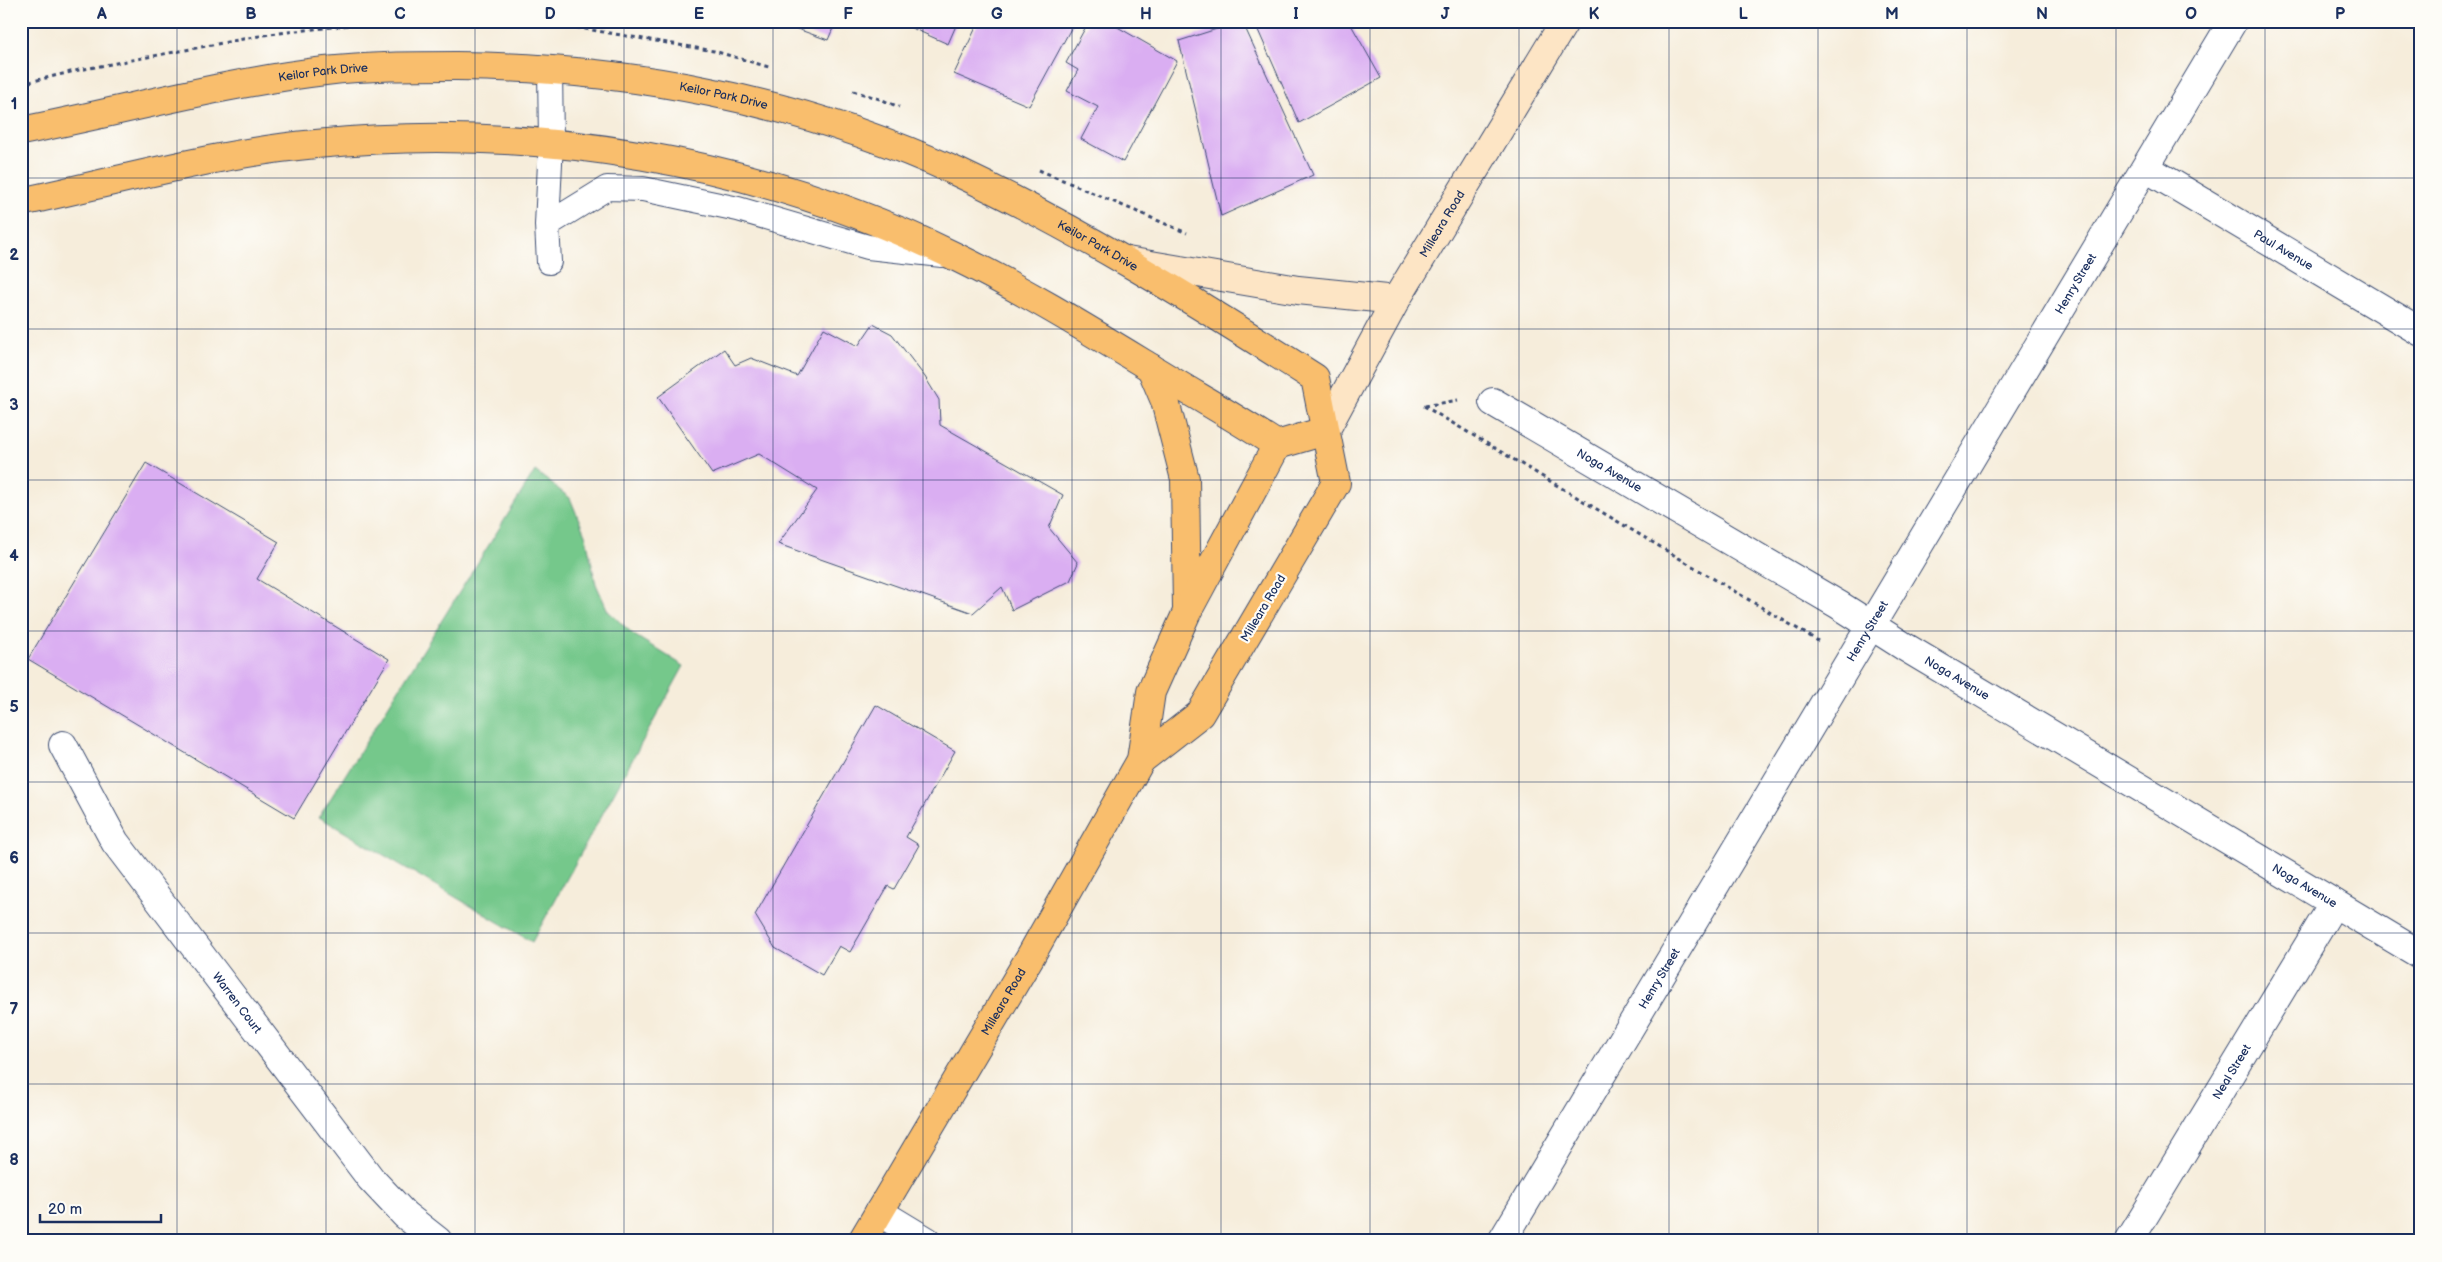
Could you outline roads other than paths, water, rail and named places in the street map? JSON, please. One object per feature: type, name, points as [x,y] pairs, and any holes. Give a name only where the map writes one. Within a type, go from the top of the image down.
[{"type":"main road","name":"Milleara Road","points":[[1141,760],[1200,714],[1336,483],[1325,431],[1396,300],[1565,21]]},
{"type":"main road","name":"Keilor Park Drive","points":[[21,131],[175,96],[326,71],[389,66],[550,69],[626,77],[742,99],[819,119],[869,136],[957,172],[1120,260],[1314,378],[1325,431]]},
{"type":"main road","points":[[21,202],[209,161],[314,144],[427,137],[551,142],[629,153],[762,182],[890,227],[954,256],[1023,292],[1277,445],[1325,431]]},
{"type":"main road","points":[[1120,260],[1298,290],[1396,300]]},
{"type":"main road","points":[[1151,368],[1165,401],[1185,479],[1188,612]]},
{"type":"main road","name":"Milleara Road","points":[[862,1241],[1030,957],[1141,760],[1151,692],[1188,612],[1277,445]]},
{"type":"street","name":"Henry Street","points":[[1502,1241],[2233,21]]},
{"type":"street","name":"Paul Avenue","points":[[2146,168],[2421,332]]},
{"type":"street","name":"Noga Avenue","points":[[1493,402],[2421,955]]},
{"type":"street","name":"Warren Court","points":[[63,745],[115,842],[371,1179],[406,1215],[438,1241]]},
{"type":"street","name":"Neal Street","points":[[2130,1241],[2334,903]]},
{"type":"street","points":[[879,1212],[927,1241]]},
{"type":"lane","points":[[549,262],[547,226],[551,142],[550,69]]},
{"type":"lane","points":[[547,226],[607,188],[643,189],[738,209],[868,247],[954,256]]}]
